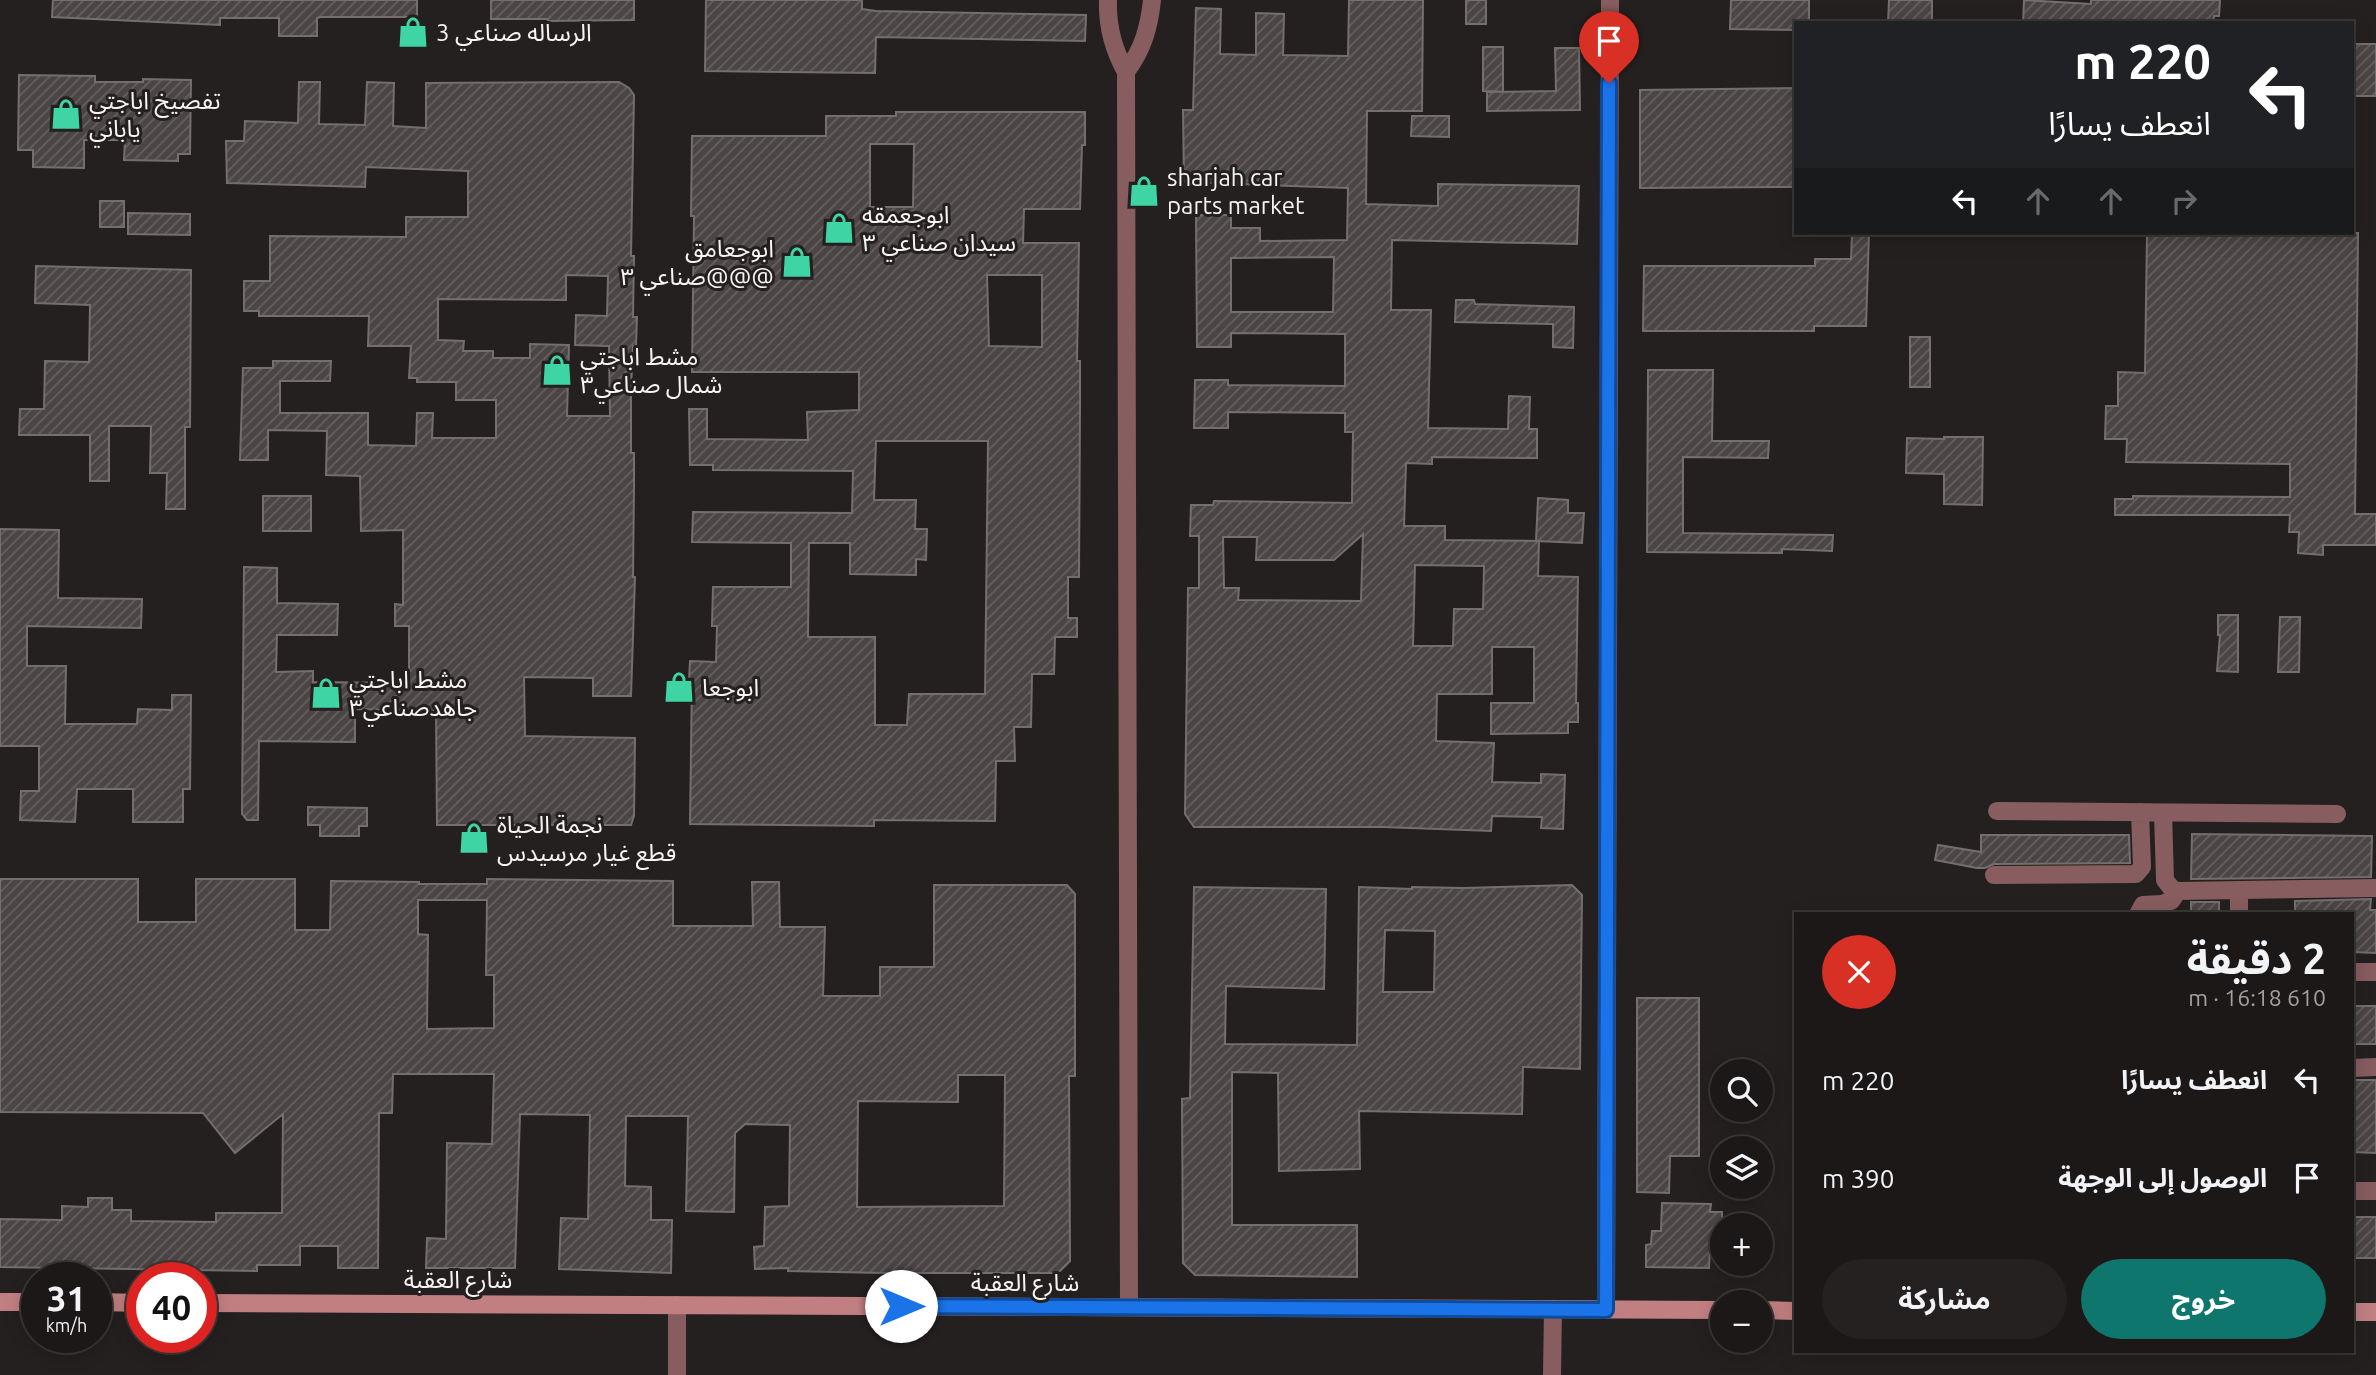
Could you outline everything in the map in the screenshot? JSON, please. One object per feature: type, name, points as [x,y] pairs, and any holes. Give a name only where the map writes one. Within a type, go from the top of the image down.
[{"type":"street","points":[[1108,0],[1108,24],[1112,41],[1126,72],[1129,1307]]},
{"type":"street","points":[[1126,72],[1145,40],[1152,0]]},
{"type":"street","points":[[1606,1310],[1610,0]]},
{"type":"street","points":[[1997,811],[2337,814]]},
{"type":"street","points":[[1994,875],[2136,874],[2141,867],[2140,812]]},
{"type":"street","points":[[2163,813],[2165,880],[2172,889],[2376,888]]},
{"type":"street","points":[[2239,890],[2239,912]]},
{"type":"street","points":[[2138,912],[2143,905],[2171,901],[2178,891]]},
{"type":"street","points":[[2354,972],[2376,972]]},
{"type":"street","points":[[2354,1068],[2376,1068]]},
{"type":"street","points":[[2354,1191],[2376,1191]]},
{"type":"street","points":[[0,1302],[21,1302]]},
{"type":"street","name":"شارع العقبة","points":[[217,1303],[1710,1310]]},
{"type":"street","points":[[677,1305],[677,1375]]},
{"type":"street","points":[[1552,1375],[1553,1309]]},
{"type":"street","points":[[1773,1310],[1794,1311]]},
{"type":"street","points":[[2354,1312],[2376,1312]]},
{"type":"building","points":[[53,0],[417,0],[417,17],[321,17],[317,18],[317,36],[279,36],[279,18],[220,18],[220,25],[52,17]]},
{"type":"building","points":[[491,0],[634,0],[634,20],[491,19]]},
{"type":"building","points":[[706,0],[862,0],[862,9],[876,11],[1086,15],[1085,41],[876,37],[875,73],[705,71]]},
{"type":"building","points":[[1349,0],[1423,0],[1422,111],[1367,111],[1366,204],[1438,206],[1438,184],[1579,186],[1577,244],[1392,240],[1391,310],[1431,310],[1428,428],[1508,429],[1509,396],[1530,397],[1529,429],[1537,429],[1537,458],[1432,457],[1432,464],[1406,463],[1404,526],[1445,526],[1445,540],[1539,541],[1538,576],[1578,577],[1578,722],[1568,722],[1568,733],[1491,734],[1491,703],[1534,703],[1534,647],[1492,647],[1492,694],[1437,694],[1436,741],[1494,743],[1492,782],[1541,783],[1541,774],[1565,775],[1563,829],[1541,828],[1542,817],[1492,816],[1491,831],[1383,827],[1194,827],[1185,814],[1188,588],[1199,588],[1199,536],[1190,536],[1191,505],[1213,505],[1214,501],[1352,503],[1353,432],[1345,432],[1345,413],[1228,412],[1228,428],[1194,428],[1195,380],[1228,380],[1228,385],[1345,386],[1345,334],[1231,333],[1231,347],[1197,347],[1196,215],[1231,215],[1231,228],[1260,228],[1260,241],[1347,240],[1348,188],[1184,182],[1183,110],[1193,110],[1196,8],[1221,9],[1220,54],[1256,55],[1256,13],[1284,14],[1283,55],[1348,56]],"holes":[[[1334,257],[1333,312],[1231,312],[1231,258]],[[1363,534],[1361,601],[1238,600],[1239,588],[1224,588],[1223,537],[1257,537],[1256,560],[1334,560]],[[1415,565],[1484,566],[1483,609],[1454,609],[1453,646],[1413,646]]]},
{"type":"building","points":[[1466,0],[1486,0],[1486,24],[1466,24]]},
{"type":"building","points":[[1731,0],[1809,0],[1809,21],[1794,21],[1794,30],[1730,29]]},
{"type":"building","points":[[1889,0],[1932,0],[1932,21],[1888,21]]},
{"type":"building","points":[[2024,0],[2091,4],[2091,0],[2220,0],[2219,16],[2214,16],[2213,21],[2023,21]]},
{"type":"building","points":[[2354,44],[2376,44],[2376,96],[2354,96]]},
{"type":"building","points":[[1483,47],[1503,47],[1503,92],[1483,91]]},
{"type":"building","points":[[1555,48],[1579,48],[1580,110],[1487,111],[1487,92],[1556,91]]},
{"type":"building","points":[[19,75],[95,76],[95,82],[191,80],[190,154],[178,154],[178,161],[124,160],[125,140],[84,140],[84,168],[33,167],[33,150],[18,150]]},
{"type":"building","points":[[299,82],[320,82],[319,124],[365,125],[367,82],[394,83],[393,126],[426,128],[426,83],[619,82],[634,95],[631,256],[634,256],[633,317],[637,317],[631,389],[635,577],[631,696],[593,696],[593,678],[524,677],[525,736],[635,738],[634,816],[631,825],[437,825],[436,711],[355,709],[355,742],[259,741],[258,820],[247,820],[242,814],[244,567],[277,568],[277,603],[338,604],[337,635],[277,635],[276,672],[313,671],[313,682],[409,683],[409,626],[395,626],[395,604],[403,605],[403,530],[361,531],[360,476],[326,475],[327,431],[268,430],[268,460],[240,460],[243,368],[273,368],[273,361],[331,361],[330,381],[280,381],[280,413],[368,413],[368,445],[416,446],[417,413],[433,413],[432,438],[496,438],[496,400],[456,400],[456,382],[417,382],[417,378],[409,378],[411,346],[368,346],[369,316],[259,316],[259,311],[244,311],[244,281],[270,281],[270,236],[406,237],[406,217],[468,217],[468,171],[366,167],[365,187],[227,183],[226,141],[244,141],[245,121],[298,123]],"holes":[[[566,275],[608,276],[607,316],[576,315],[575,345],[609,346],[610,416],[567,416],[569,345],[530,344],[530,358],[493,358],[493,351],[463,351],[464,341],[438,340],[438,299],[566,300]]]},
{"type":"building","points":[[1794,88],[1794,187],[1640,188],[1640,90]]},
{"type":"building","points":[[896,112],[1085,112],[1080,209],[1024,209],[1023,243],[1079,243],[1079,577],[1068,577],[1068,618],[1077,618],[1077,637],[1055,637],[1054,674],[1032,674],[1031,727],[1014,727],[1015,761],[996,761],[995,821],[874,820],[874,826],[690,824],[690,661],[716,662],[717,626],[712,626],[713,587],[791,587],[791,543],[692,542],[693,512],[852,513],[853,471],[713,470],[713,465],[690,465],[689,409],[707,409],[707,439],[808,440],[807,412],[859,410],[859,372],[692,372],[692,136],[826,136],[826,116],[896,116]],"holes":[[[870,144],[914,144],[913,207],[870,207]],[[987,275],[1042,275],[1042,347],[989,346]],[[876,441],[988,441],[985,694],[909,694],[907,725],[875,725],[875,637],[808,637],[809,543],[850,543],[850,574],[916,575],[916,559],[926,560],[927,529],[915,529],[916,500],[874,500]]]},
{"type":"building","points":[[1412,116],[1449,116],[1449,137],[1411,136]]},
{"type":"building","points":[[100,201],[124,201],[124,227],[100,227]]},
{"type":"building","points":[[128,213],[190,214],[190,235],[128,234]]},
{"type":"building","points":[[2358,233],[2355,514],[2376,514],[2376,545],[2323,545],[2323,555],[2298,553],[2299,532],[2289,532],[2290,515],[2115,515],[2115,499],[2133,499],[2133,496],[2290,497],[2290,464],[2126,462],[2127,439],[2105,439],[2106,406],[2118,406],[2118,372],[2145,373],[2147,235]]},
{"type":"building","points":[[1852,235],[1869,235],[1866,326],[1814,326],[1814,331],[1643,331],[1644,266],[1815,266],[1815,259],[1851,259]]},
{"type":"building","points":[[36,266],[191,270],[190,427],[185,427],[185,509],[166,509],[167,473],[150,473],[151,426],[109,426],[109,481],[90,481],[90,435],[19,435],[20,409],[44,409],[45,361],[89,362],[90,305],[35,303]]},
{"type":"building","points":[[1456,300],[1474,300],[1475,304],[1574,307],[1573,348],[1553,347],[1553,324],[1455,322]]},
{"type":"building","points":[[1910,337],[1930,337],[1930,387],[1910,387]]},
{"type":"building","points":[[1648,370],[1713,370],[1712,441],[1769,441],[1768,458],[1683,457],[1683,533],[1833,535],[1832,551],[1782,549],[1782,553],[1647,552]]},
{"type":"building","points":[[1983,437],[1982,505],[1944,504],[1944,474],[1906,473],[1907,438]]},
{"type":"building","points":[[263,496],[311,496],[311,531],[263,531]]},
{"type":"building","points":[[1538,498],[1568,500],[1568,513],[1584,513],[1582,543],[1536,541]]},
{"type":"building","points":[[0,529],[59,530],[58,598],[142,599],[141,628],[27,626],[27,666],[66,666],[65,724],[137,724],[138,709],[172,710],[172,695],[191,695],[190,789],[183,789],[183,822],[133,822],[133,789],[77,789],[75,822],[20,820],[21,791],[39,791],[39,746],[0,746]]},
{"type":"building","points":[[2218,615],[2238,615],[2238,672],[2217,671],[2220,635]]},
{"type":"building","points":[[2280,617],[2300,617],[2299,672],[2278,672]]},
{"type":"building","points":[[308,807],[367,808],[367,826],[359,826],[359,836],[320,836],[320,825],[308,825]]},
{"type":"building","points":[[2192,834],[2372,836],[2371,877],[2191,879]]},
{"type":"building","points":[[1981,835],[2129,835],[2130,863],[1994,864],[1977,868],[1935,860],[1938,845],[1981,852]]},
{"type":"building","points":[[0,879],[138,879],[138,922],[196,922],[196,879],[295,879],[295,930],[330,930],[331,881],[487,884],[487,879],[673,881],[673,926],[753,926],[752,882],[779,882],[780,927],[825,927],[823,996],[880,996],[880,967],[934,967],[934,885],[1067,885],[1075,894],[1075,1076],[1069,1076],[1070,1261],[1058,1273],[884,1273],[755,1269],[754,1247],[764,1246],[765,1207],[789,1206],[790,1125],[745,1124],[735,1133],[734,1212],[686,1211],[688,1116],[626,1116],[625,1186],[651,1187],[651,1220],[672,1220],[671,1273],[559,1269],[561,1218],[588,1219],[590,1115],[520,1114],[515,1268],[426,1268],[427,1238],[446,1239],[447,1143],[492,1144],[494,1074],[393,1074],[392,1113],[379,1113],[378,1268],[338,1268],[338,1246],[300,1246],[300,1265],[257,1265],[257,1271],[217,1270],[217,1262],[126,1262],[126,1269],[112,1269],[112,1262],[21,1262],[21,1267],[0,1267],[0,1219],[62,1220],[62,1206],[88,1207],[88,1198],[112,1198],[112,1210],[131,1210],[131,1221],[216,1222],[216,1213],[282,1213],[283,1114],[235,1153],[203,1113],[0,1112]],"holes":[[[418,900],[487,900],[486,975],[494,975],[494,1028],[427,1029],[428,935],[418,934]],[[958,1075],[1005,1075],[1004,1206],[857,1207],[858,1101],[958,1102]]]},
{"type":"building","points":[[1572,885],[1582,895],[1580,1069],[1523,1067],[1522,1114],[1359,1111],[1360,1169],[1279,1171],[1278,1073],[1232,1072],[1232,1225],[1357,1225],[1357,1277],[1195,1275],[1183,1263],[1182,1099],[1190,1098],[1194,887],[1326,889],[1324,989],[1226,986],[1225,1044],[1357,1045],[1359,887]],"holes":[[[1385,930],[1435,931],[1434,992],[1383,992]]]},
{"type":"building","points":[[2371,899],[2370,910],[2376,910],[2376,953],[2354,952],[2354,912],[2295,912],[2295,901]]},
{"type":"building","points":[[2191,902],[2219,902],[2219,912],[2191,912]]},
{"type":"building","points":[[1637,998],[1699,998],[1699,1156],[1670,1156],[1669,1193],[1637,1192]]},
{"type":"building","points":[[2354,1006],[2376,1006],[2376,1044],[2354,1044]]},
{"type":"building","points":[[2354,1080],[2376,1080],[2376,1153],[2354,1152]]},
{"type":"building","points":[[1662,1203],[1711,1204],[1710,1212],[1722,1212],[1710,1213],[1709,1268],[1646,1267],[1646,1245],[1651,1244],[1652,1231],[1661,1231]]},
{"type":"building","points":[[2354,1217],[2376,1217],[2376,1258],[2354,1258]]},
{"type":"place","name":"الرساله صناعي 3","points":[[413,32]]},
{"type":"place","name":"تفصيخ اباجتي ياباني","points":[[66,114]]},
{"type":"place","name":"sharjah car parts market","points":[[1144,191]]},
{"type":"place","name":"ابوجعمقه سيدان صناعي ٣","points":[[839,228]]},
{"type":"place","name":"ابوجعامق صناعي ٣@@@","points":[[797,262]]},
{"type":"place","name":"مشط اباجتي شمال صناعي٣","points":[[557,370]]},
{"type":"place","name":"ابوجعا","points":[[679,687]]},
{"type":"place","name":"مشط اباجتي جاهدصناعي٣","points":[[326,693]]},
{"type":"place","name":"نجمة الحياة قطع غيار مرسيدس","points":[[474,838]]},
{"type":"route","points":[[901,1306],[1606,1310],[1609,83]]}]
